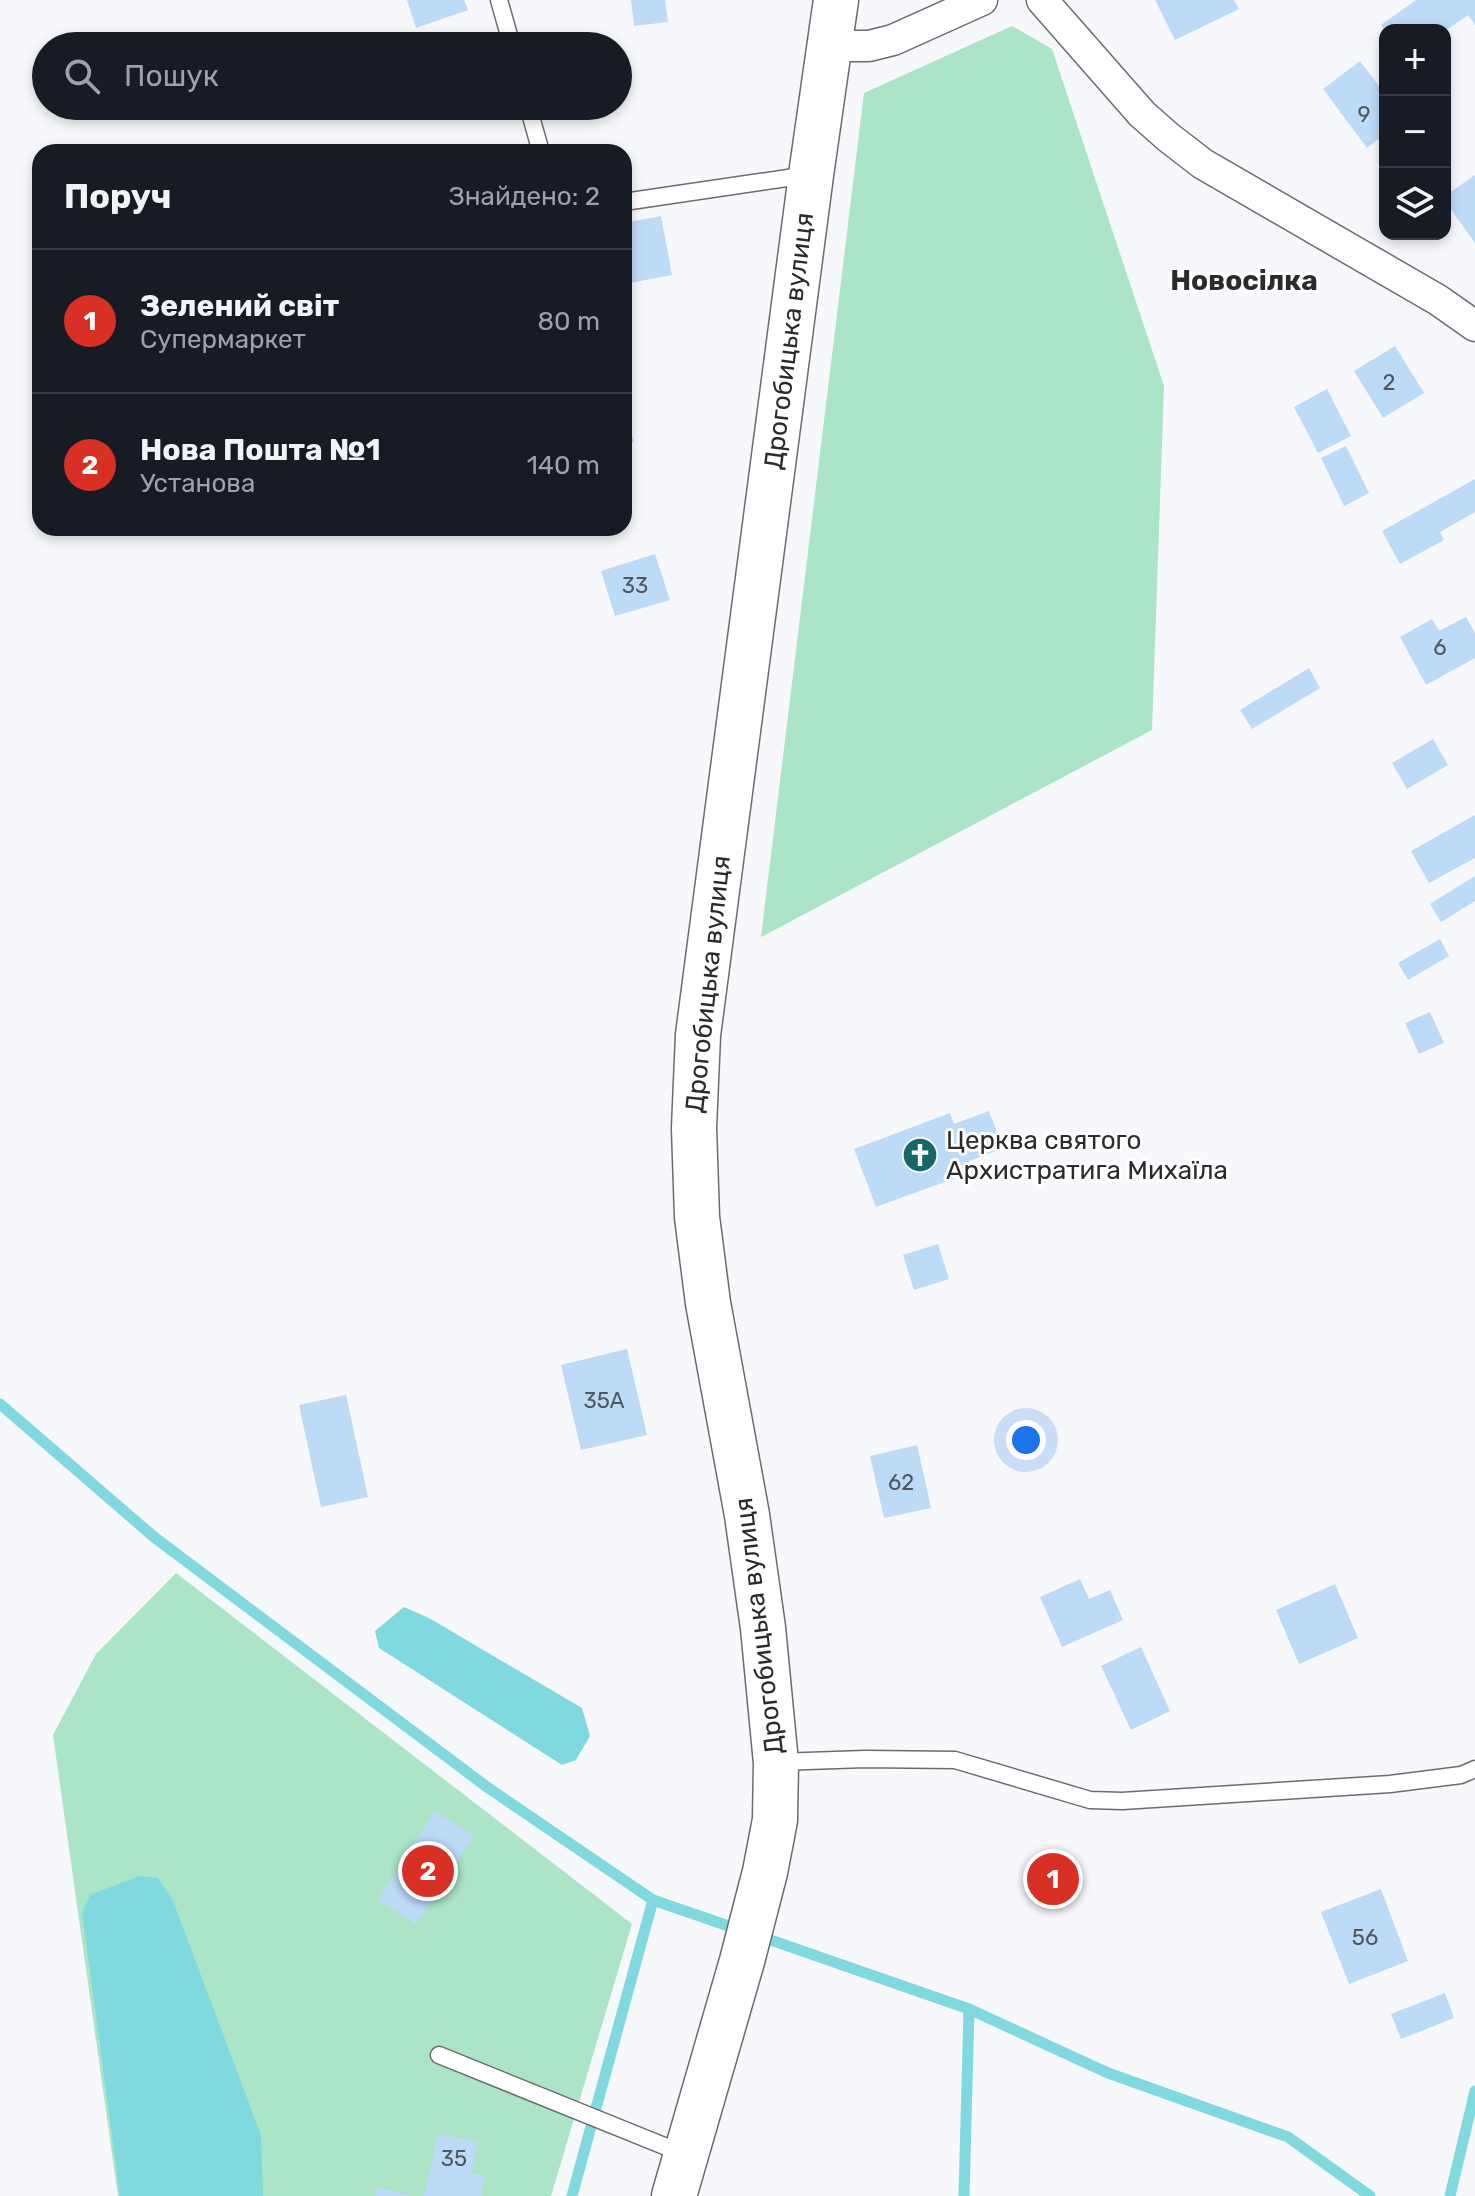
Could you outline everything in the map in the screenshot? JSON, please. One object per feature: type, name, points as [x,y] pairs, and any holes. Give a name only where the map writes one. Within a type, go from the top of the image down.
[{"type":"main road","name":"Дрогобицька вулиця","points":[[674,2196],[742,1961],[775,1820],[776,1763],[763,1628],[747,1515],[708,1303],[697,1217],[694,1128],[698,1035],[836,0]]},
{"type":"street","points":[[830,46],[869,46],[893,40],[982,0]]},
{"type":"street","points":[[1042,0],[1142,114],[1203,164],[1438,300],[1475,326]]},
{"type":"lane","points":[[499,0],[508,32]]},
{"type":"lane","points":[[532,120],[539,144]]},
{"type":"lane","points":[[632,201],[811,175]]},
{"type":"lane","points":[[776,1763],[865,1759],[955,1760],[1090,1800],[1122,1801],[1390,1784],[1461,1775],[1475,1769]]},
{"type":"lane","points":[[439,2055],[686,2155]]},
{"type":"green space","points":[[1012,26],[1052,49],[1164,386],[1152,730],[761,937],[864,93]]},
{"type":"green space","points":[[176,1573],[632,1924],[551,2196],[118,2196],[53,1735],[96,1654]]},
{"type":"water","points":[[404,1607],[429,1618],[582,1708],[590,1736],[576,1760],[562,1765],[379,1648],[375,1631]]},
{"type":"water","points":[[139,1876],[158,1878],[173,1901],[261,2135],[263,2196],[120,2196],[82,1912],[90,1895]]},
{"type":"building","points":[[407,0],[464,0],[468,10],[416,28]]},
{"type":"building","points":[[631,0],[665,0],[668,22],[634,26]]},
{"type":"building","points":[[1155,0],[1234,0],[1239,9],[1175,40]]},
{"type":"building","points":[[1416,0],[1475,0],[1475,25],[1468,15],[1451,27],[1451,24],[1382,24]]},
{"type":"building","points":[[1360,61],[1379,86],[1379,139],[1367,148],[1323,89]]},
{"type":"building","points":[[1475,175],[1475,243],[1451,209],[1451,192]]},
{"type":"building","points":[[661,216],[672,275],[632,282],[632,221]]},
{"type":"building","points":[[1395,346],[1424,393],[1383,418],[1354,371]]},
{"type":"building","points":[[1327,389],[1351,436],[1318,453],[1294,407]]},
{"type":"building","points":[[1346,446],[1369,493],[1344,506],[1321,458]]},
{"type":"building","points":[[1475,479],[1475,512],[1440,532],[1444,540],[1400,564],[1382,531]]},
{"type":"building","points":[[655,554],[670,600],[615,616],[601,571]]},
{"type":"building","points":[[1466,617],[1475,633],[1475,658],[1426,685],[1400,637],[1432,619],[1439,631]]},
{"type":"building","points":[[1309,668],[1320,688],[1252,729],[1240,710]]},
{"type":"building","points":[[1433,739],[1448,765],[1407,789],[1392,763]]},
{"type":"building","points":[[1475,815],[1475,858],[1429,883],[1411,851]]},
{"type":"building","points":[[1475,876],[1475,901],[1441,922],[1430,904]]},
{"type":"building","points":[[1440,939],[1449,956],[1408,980],[1398,963]]},
{"type":"building","points":[[1430,1012],[1444,1043],[1419,1054],[1405,1023]]},
{"type":"building","name":"Церква святого Архистратига Михаїла","points":[[989,1111],[1003,1148],[969,1161],[972,1172],[876,1207],[854,1149],[950,1113],[954,1124]]},
{"type":"building","points":[[938,1244],[949,1279],[914,1290],[903,1255]]},
{"type":"building","points":[[627,1349],[647,1435],[581,1450],[561,1365]]},
{"type":"building","points":[[346,1395],[368,1497],[321,1507],[299,1405]]},
{"type":"building","points":[[917,1445],[931,1508],[884,1518],[870,1456]]},
{"type":"building","points":[[1080,1579],[1089,1599],[1110,1590],[1123,1620],[1062,1647],[1040,1597]]},
{"type":"building","points":[[1335,1584],[1358,1638],[1299,1664],[1276,1610]]},
{"type":"building","points":[[1141,1647],[1170,1711],[1131,1730],[1101,1666]]},
{"type":"building","points":[[435,1811],[474,1836],[416,1924],[378,1900]]},
{"type":"building","points":[[1381,1889],[1408,1961],[1349,1984],[1321,1912]]},
{"type":"building","points":[[1445,1993],[1454,2018],[1401,2039],[1391,2014]]},
{"type":"building","points":[[438,2134],[478,2142],[471,2173],[485,2176],[481,2196],[424,2196]]},
{"type":"building","points":[[377,2187],[409,2195],[409,2196],[375,2196]]},
{"type":"waterway","points":[[0,1404],[154,1537],[487,1787],[653,1900],[743,1931]]},
{"type":"waterway","points":[[572,2196],[653,1900]]},
{"type":"waterway","points":[[759,1936],[969,2009],[1108,2073],[1288,2137],[1370,2196]]},
{"type":"waterway","points":[[964,2196],[969,2009]]},
{"type":"waterway","points":[[1450,2196],[1475,2091]]},
{"type":"place","name":"Церква святого Архистратига Михаїла","points":[[920,1155]]},
{"type":"place","name":"Нова Пошта №1","points":[[428,1871]]},
{"type":"place","name":"Зелений світ","points":[[1053,1879]]},
{"type":"district","name":"Новосілка","points":[[1244,280]]}]
